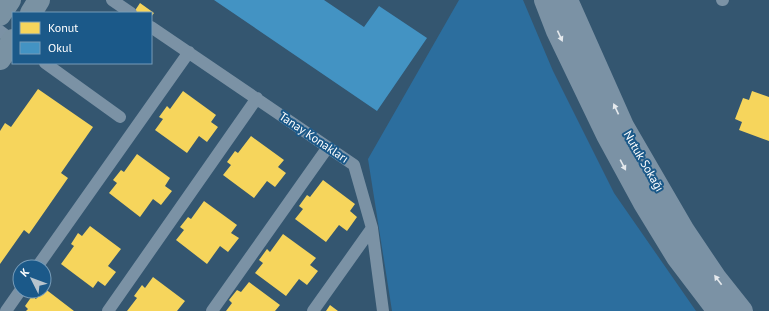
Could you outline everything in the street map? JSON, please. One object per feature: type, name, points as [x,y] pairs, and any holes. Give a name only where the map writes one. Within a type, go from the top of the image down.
[{"type":"main road","points":[[0,15],[10,0]]},
{"type":"main road","points":[[32,12],[39,0]]},
{"type":"main road","points":[[0,59],[12,41]]},
{"type":"street","name":"Nutuk Sokağı","points":[[545,0],[607,135],[644,203],[677,257],[718,311]]},
{"type":"street","name":"Nutuk Sokağı","points":[[567,0],[623,126],[684,231],[715,277],[742,311]]},
{"type":"lane","points":[[112,0],[130,12]]},
{"type":"lane","name":"Tanay Konakları","points":[[152,28],[354,164],[372,228],[383,311]]},
{"type":"lane","points":[[0,31],[12,39]]},
{"type":"lane","points":[[43,259],[189,52]]},
{"type":"lane","points":[[46,64],[120,117]]},
{"type":"lane","points":[[108,311],[257,98]]},
{"type":"lane","points":[[212,311],[328,147]]},
{"type":"lane","points":[[313,311],[372,228]]},
{"type":"lane","points":[[6,311],[14,299]]},
{"type":"shaded area","points":[[459,0],[523,0],[553,71],[614,193],[696,311],[392,311],[368,159]]},
{"type":"building: Konut","points":[[140,3],[154,13],[152,16],[152,12],[134,12]]},
{"type":"building: Konut","points":[[38,89],[93,127],[61,173],[68,178],[29,234],[24,230],[0,264],[0,131],[5,123],[11,127]]},
{"type":"building: Konut","points":[[183,91],[216,115],[211,122],[218,127],[207,142],[199,136],[187,153],[155,130],[163,119],[159,117],[167,106],[170,109]]},
{"type":"building: Konut","points":[[752,91],[769,97],[769,141],[739,130],[742,122],[735,119],[743,98],[749,100]]},
{"type":"building: Konut","points":[[251,136],[284,160],[278,167],[286,173],[275,187],[267,181],[254,198],[223,175],[231,165],[227,162],[235,151],[238,153]]},
{"type":"building: Konut","points":[[137,154],[170,178],[165,186],[172,191],[161,205],[153,199],[140,217],[109,193],[117,183],[113,180],[121,170],[124,172]]},
{"type":"building: Konut","points":[[323,180],[355,204],[350,211],[357,217],[347,231],[339,225],[326,242],[295,219],[303,209],[299,206],[307,195],[310,197]]},
{"type":"building: Konut","points":[[204,201],[237,225],[231,233],[239,238],[228,252],[220,246],[207,264],[176,240],[184,230],[180,227],[188,217],[191,219]]},
{"type":"building: Konut","points":[[90,226],[121,249],[108,266],[116,272],[105,286],[98,281],[93,288],[61,264],[74,246],[71,244],[78,233],[82,236]]},
{"type":"building: Konut","points":[[283,234],[316,258],[310,265],[318,271],[307,285],[299,279],[286,296],[255,273],[263,263],[259,260],[267,249],[270,252]]},
{"type":"building: Konut","points":[[153,277],[185,301],[177,311],[127,311],[137,298],[134,296],[142,285],[145,288]]},
{"type":"building: Konut","points":[[249,282],[280,305],[275,311],[226,311],[232,303],[229,300],[237,290],[241,292]]},
{"type":"building: Konut","points":[[52,294],[74,311],[26,311],[28,309],[25,306],[30,299],[52,299]]},
{"type":"building: Konut","points":[[330,305],[338,311],[326,311]]},
{"type":"building: Okul","points":[[214,0],[324,0],[364,27],[379,6],[427,38],[377,111]]}]
